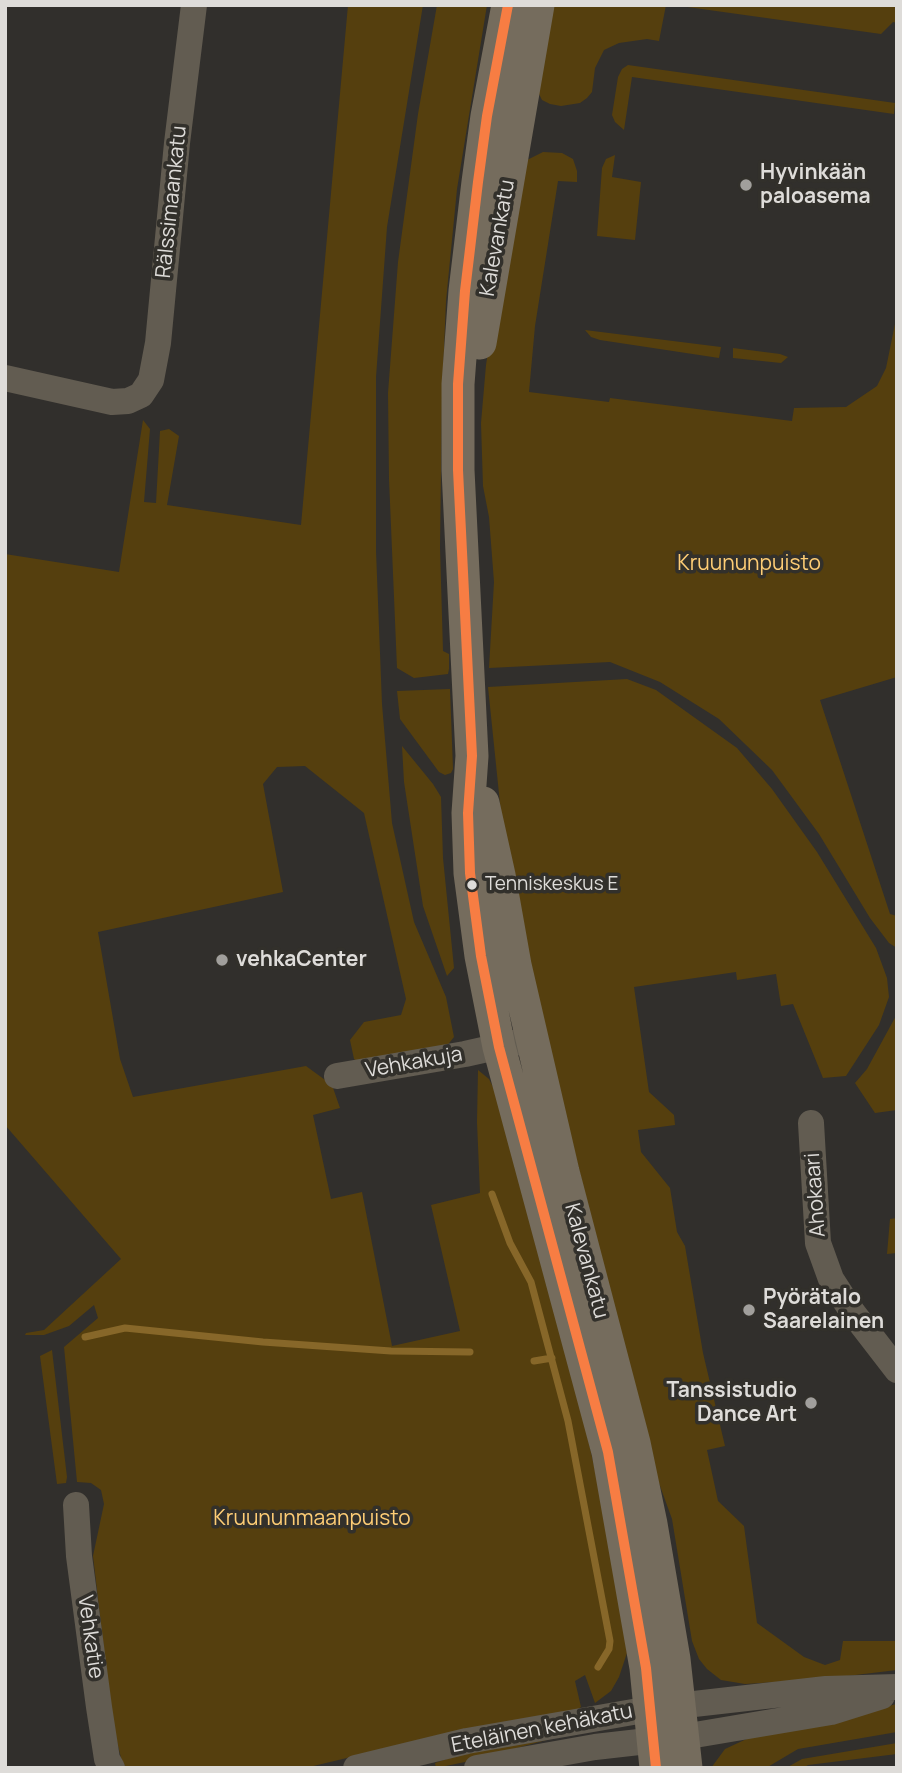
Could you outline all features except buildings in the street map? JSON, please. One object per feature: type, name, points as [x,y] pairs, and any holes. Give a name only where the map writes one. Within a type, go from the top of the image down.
[{"type":"main road","name":"Kalevankatu","points":[[508,5],[487,116],[465,291],[458,384],[458,470],[472,756],[468,813],[470,873],[481,956],[499,1046],[608,1452],[646,1668],[668,1738]]},
{"type":"main road","name":"Kalevankatu","points":[[458,470],[538,5]]},
{"type":"main road","name":"Kalevankatu","points":[[472,756],[532,1039],[563,1172],[634,1443],[651,1524],[668,1738]]},
{"type":"street","name":"Rälssimaankatu","points":[[5,378],[112,402],[128,401],[141,395],[150,380],[158,343],[177,143],[194,5]]},
{"type":"street","name":"Vehkakuja","points":[[337,1076],[532,1039]]},
{"type":"street","name":"Ahokaari","points":[[811,1123],[818,1243],[831,1279],[853,1313],[897,1370]]},
{"type":"street","name":"Vehkatie","points":[[76,1505],[79,1556],[99,1707],[107,1759],[112,1768]]},
{"type":"street","name":"Eteläinen kehäkatu","points":[[477,1768],[550,1754],[668,1738],[826,1689],[897,1689]]},
{"type":"street","name":"Eteläinen kehäkatu","points":[[356,1768],[467,1741],[668,1738]]},
{"type":"green space","name":"Kruununmaanpuisto","points":[[348,5],[423,5],[387,227],[376,377],[376,551],[382,704],[392,823],[414,922],[446,997],[454,1037],[446,1047],[360,1063],[354,1059],[350,1040],[364,1022],[401,1015],[406,999],[364,813],[305,766],[277,767],[263,784],[283,892],[98,932],[120,1059],[133,1097],[306,1066],[332,1085],[340,1108],[313,1115],[331,1199],[362,1192],[392,1346],[460,1331],[431,1205],[480,1193],[478,1070],[489,1079],[498,1097],[579,1398],[611,1543],[627,1653],[611,1691],[595,1703],[585,1675],[575,1681],[581,1707],[577,1710],[397,1746],[305,1768],[126,1768],[113,1725],[93,1556],[104,1504],[101,1490],[91,1483],[77,1482],[64,1347],[98,1318],[94,1305],[69,1326],[44,1335],[25,1335],[44,1330],[121,1259],[5,1125],[5,554],[119,572],[143,420],[150,429],[144,502],[156,503],[160,431],[169,429],[179,436],[167,505],[301,525]]},
{"type":"green space","points":[[437,5],[487,5],[457,189],[446,301],[440,547],[443,651],[449,654],[449,669],[448,674],[414,678],[397,668],[388,393],[398,262],[418,114]]},
{"type":"green space","points":[[548,5],[666,5],[659,41],[647,39],[619,43],[604,50],[595,68],[592,92],[580,103],[561,106],[542,100],[537,90]]},
{"type":"green space","points":[[673,5],[897,5],[897,23],[893,22],[881,34]]},
{"type":"green space","points":[[628,65],[895,103],[894,114],[632,77],[624,130],[612,115],[618,77]]},
{"type":"green space","name":"Kruununpuisto","points":[[543,152],[562,153],[573,159],[577,182],[558,181],[535,326],[529,392],[609,402],[610,398],[792,421],[794,408],[846,407],[877,386],[886,368],[897,314],[897,677],[820,700],[890,914],[897,916],[897,948],[889,943],[870,918],[819,834],[772,770],[719,719],[660,682],[610,662],[489,668],[494,582],[489,517],[483,486],[481,423],[486,365],[499,279],[525,161]]},
{"type":"green space","points":[[615,155],[612,177],[641,182],[635,240],[597,236],[602,168],[606,159]]},
{"type":"green space","points":[[585,330],[721,347],[719,358],[600,340],[591,337]]},
{"type":"green space","points":[[733,348],[788,357],[781,363],[733,358]]},
{"type":"green space","points":[[627,679],[656,690],[737,748],[772,789],[817,852],[876,948],[887,978],[889,997],[879,1025],[846,1076],[823,1078],[793,1004],[781,1006],[776,974],[737,980],[736,972],[634,987],[649,1092],[674,1115],[675,1125],[638,1130],[641,1152],[670,1188],[677,1232],[685,1246],[703,1353],[725,1446],[707,1450],[718,1501],[744,1526],[757,1623],[804,1657],[825,1665],[840,1660],[843,1641],[897,1641],[897,1670],[745,1684],[721,1680],[707,1669],[699,1659],[692,1641],[672,1519],[651,1461],[530,971],[501,813],[488,687]]},
{"type":"green space","points":[[450,689],[453,769],[445,775],[439,772],[400,719],[397,691]]},
{"type":"green space","points":[[402,746],[441,797],[443,858],[454,968],[447,976],[423,906],[404,782]]},
{"type":"green space","points":[[897,1014],[897,1110],[875,1113],[855,1083],[867,1069]]},
{"type":"green space","points":[[897,1218],[897,1253],[887,1254],[890,1219]]},
{"type":"green space","points":[[52,1350],[67,1477],[66,1483],[57,1484],[40,1356]]},
{"type":"green space","points":[[897,1704],[897,1732],[798,1749],[766,1768],[711,1768],[725,1749],[753,1736]]},
{"type":"green space","points":[[550,1739],[436,1768],[435,1763],[472,1750]]},
{"type":"green space","points":[[897,1743],[897,1754],[808,1765],[803,1768],[786,1768],[802,1759]]},
{"type":"waterway","points":[[492,1194],[510,1243],[531,1282],[568,1421],[610,1641],[609,1649],[598,1667]]},
{"type":"waterway","points":[[85,1337],[125,1328],[391,1351],[470,1352]]},
{"type":"waterway","points":[[534,1361],[552,1358]]},
{"type":"transit line","points":[[508,5],[487,116],[478,182],[465,291],[458,384],[458,470],[472,756],[468,813],[470,873],[481,956],[499,1047],[608,1452],[646,1668],[656,1768]]},
{"type":"place","name":"Hyvinkään paloasema","points":[[746,185]]},
{"type":"place","name":"Tenniskeskus E","points":[[472,885]]},
{"type":"place","name":"vehkaCenter","points":[[222,960]]},
{"type":"place","name":"Pyörätalo Saarelainen","points":[[749,1310]]},
{"type":"place","name":"Tanssistudio Dance Art","points":[[811,1403]]}]
